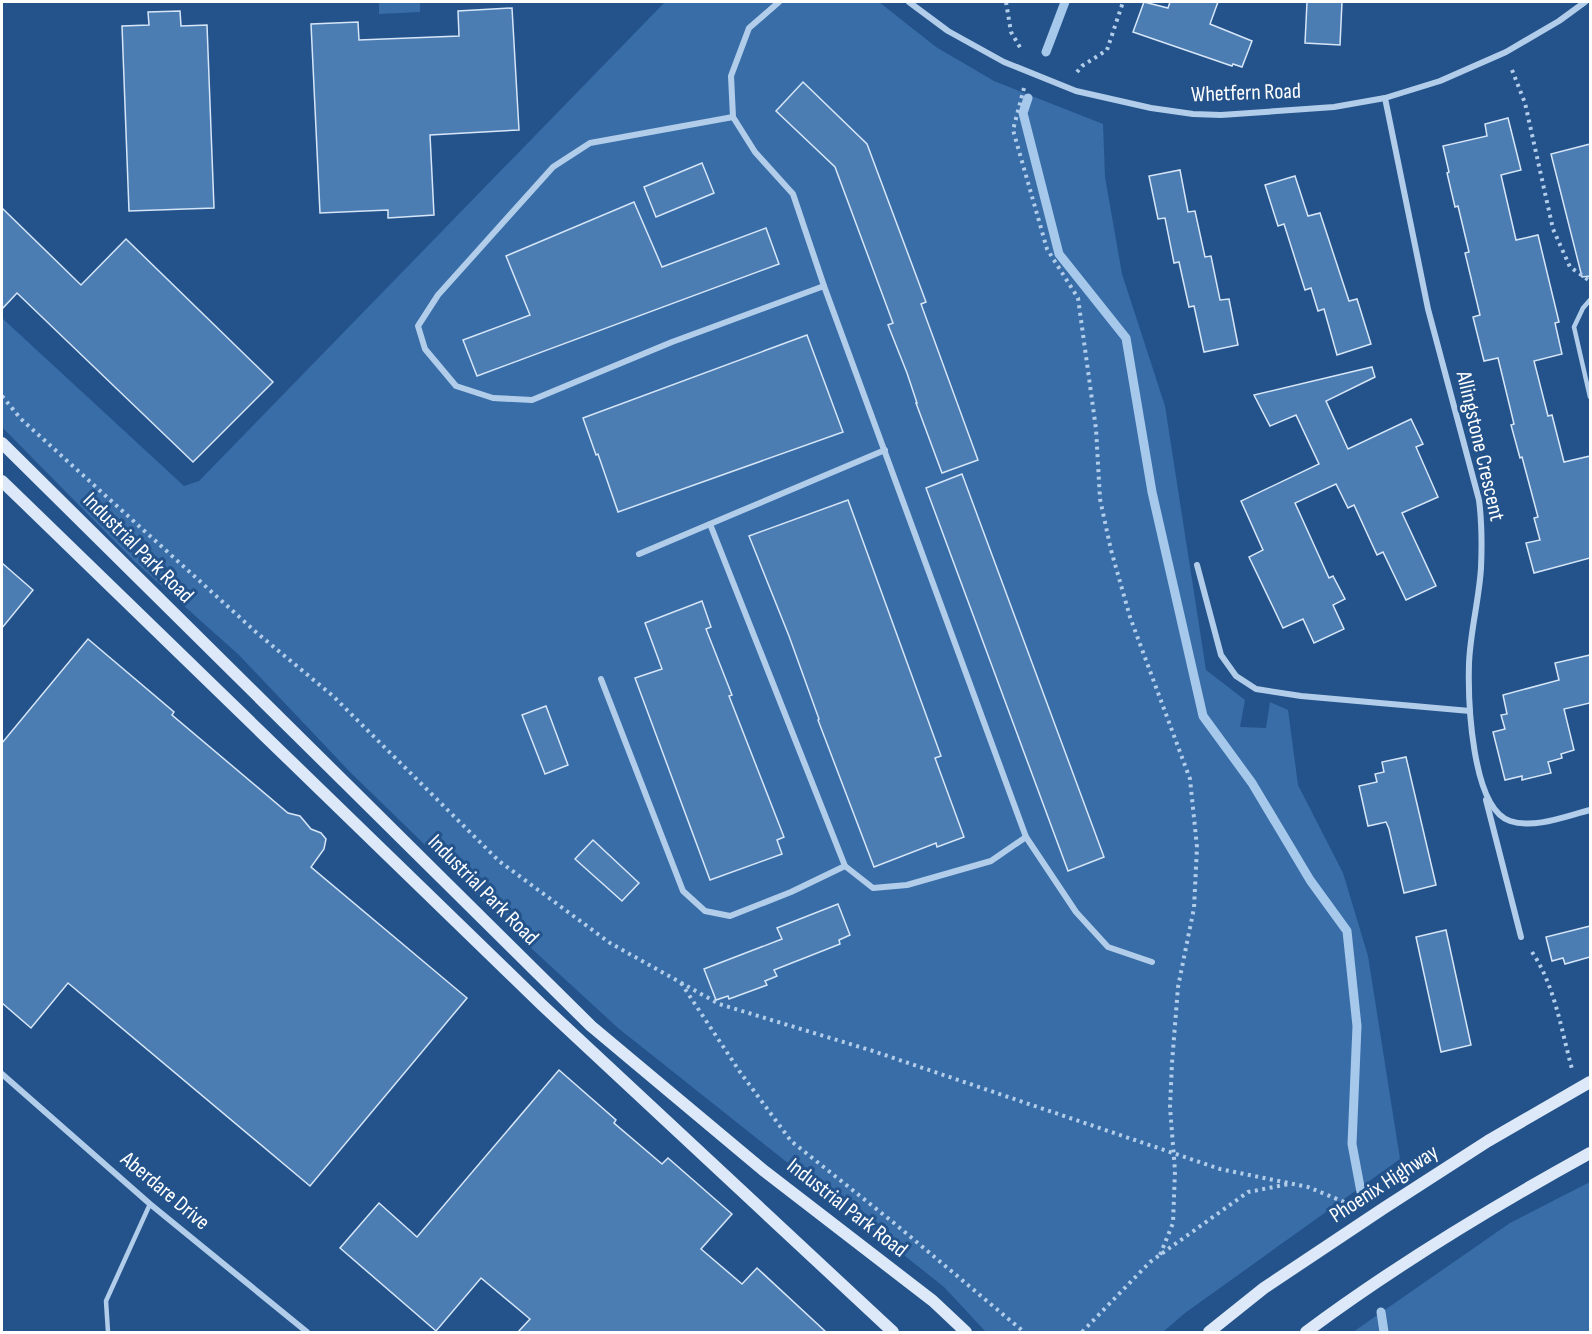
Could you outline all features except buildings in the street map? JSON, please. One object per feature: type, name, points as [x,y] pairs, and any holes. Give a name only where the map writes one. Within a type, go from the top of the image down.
[{"type":"street","points":[[779,2],[749,28],[731,76],[733,117],[755,152],[794,194],[824,286],[1026,837],[1076,912],[1108,947],[1152,963]]},
{"type":"street","name":"Whetfern Road","points":[[909,2],[948,31],[1004,62],[1076,91],[1151,108],[1221,115],[1334,107],[1385,98],[1440,81],[1506,52],[1559,21],[1585,2]]},
{"type":"street","name":"Allingstone Crescent","points":[[1385,98],[1428,309],[1479,500],[1483,531],[1469,661],[1470,711],[1474,748],[1485,794],[1496,812],[1508,820],[1526,824],[1590,810]]},
{"type":"street","points":[[733,117],[590,143],[553,167],[438,295],[418,326],[425,349],[456,386],[493,398],[532,400],[672,342],[824,286]]},
{"type":"street","name":"Industrial Park Road","points":[[2,443],[591,1026],[763,1170],[933,1301],[966,1332]]},
{"type":"street","points":[[639,554],[885,450]]},
{"type":"street","name":"Industrial Park Road","points":[[2,482],[541,1004],[893,1332]]},
{"type":"street","points":[[711,524],[845,866],[873,888],[907,885],[991,861],[1026,837]]},
{"type":"street","points":[[1197,565],[1221,655],[1236,676],[1256,689],[1301,696],[1470,711]]},
{"type":"street","points":[[601,679],[683,891],[705,911],[730,916],[791,892],[845,866]]},
{"type":"street","points":[[1485,794],[1521,937]]},
{"type":"street","name":"Aberdare Drive","points":[[2,1074],[150,1204],[307,1332]]},
{"type":"street","name":"Phoenix Highway","points":[[1209,1332],[1264,1288],[1355,1227],[1488,1141],[1590,1082]]},
{"type":"street","points":[[1306,1332],[1416,1255],[1506,1200],[1590,1153]]},
{"type":"lane","points":[[1590,300],[1583,308],[1574,327],[1590,397]]},
{"type":"lane","points":[[108,1332],[106,1301],[150,1204]]},
{"type":"path","points":[[1006,2],[1011,32],[1020,48],[1028,72],[1013,130],[1047,249],[1078,298],[1096,429],[1100,499],[1111,550],[1130,617],[1190,779],[1197,847],[1194,908],[1178,987],[1170,1107],[1176,1171],[1173,1223],[1160,1255]]},
{"type":"path","points":[[1066,87],[1082,66],[1107,50],[1123,2]]},
{"type":"path","points":[[1506,52],[1525,103],[1553,229],[1570,267],[1590,281]]},
{"type":"path","points":[[2,396],[21,419],[154,541],[257,633],[333,696],[499,861],[610,943],[719,1004],[873,1051],[1221,1169],[1308,1187],[1349,1204],[1355,1227]]},
{"type":"path","points":[[1521,937],[1543,968],[1578,1088]]},
{"type":"path","points":[[680,982],[740,1072],[791,1141],[894,1223],[1024,1332]]},
{"type":"path","points":[[1082,1332],[1150,1262],[1248,1191],[1291,1183]]},
{"type":"shaded area","points":[[379,2],[420,2],[420,12],[379,14]]},
{"type":"shaded area","points":[[665,2],[879,2],[936,47],[994,81],[1103,124],[1105,177],[1122,274],[1165,406],[1206,670],[1245,700],[1240,727],[1266,728],[1270,702],[1288,710],[1298,785],[1343,873],[1368,956],[1400,1159],[1185,1313],[1163,1332],[986,1332],[944,1287],[618,1028],[531,948],[351,773],[239,655],[135,562],[2,427],[2,318],[184,486],[199,481]]},
{"type":"shaded area","points":[[1590,1182],[1590,1332],[1353,1332],[1510,1223]]},
{"type":"waterway","points":[[1046,52],[1065,2]]},
{"type":"waterway","points":[[1028,98],[1023,113],[1059,254],[1126,338],[1152,492],[1203,716],[1252,783],[1310,880],[1347,931],[1357,1026],[1352,1144],[1361,1192]]},
{"type":"waterway","points":[[1381,1312],[1384,1332]]}]
